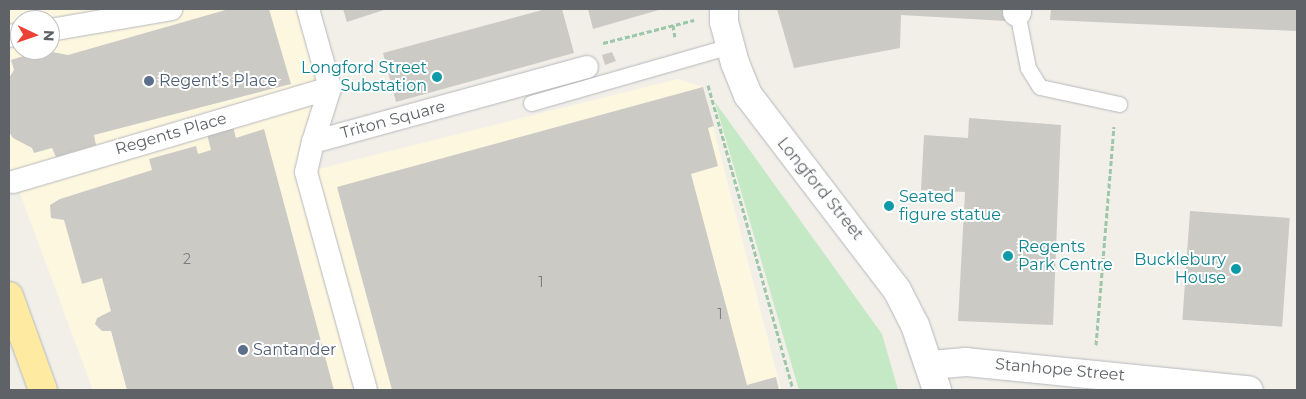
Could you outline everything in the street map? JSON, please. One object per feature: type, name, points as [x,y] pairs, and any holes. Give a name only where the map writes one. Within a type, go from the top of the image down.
[{"type":"highway","points":[[9,296],[43,390]]},
{"type":"street","points":[[60,28],[171,9]]},
{"type":"street","points":[[308,9],[330,88],[313,142],[306,172],[366,390]]},
{"type":"street","name":"Longford Street","points":[[724,9],[730,46],[748,95],[897,290],[934,378]]},
{"type":"street","name":"Triton Square","points":[[313,142],[587,67]]},
{"type":"street","name":"Regents Place","points":[[12,182],[330,88]]},
{"type":"street","name":"Stanhope Street","points":[[934,378],[958,362],[1094,372],[1216,388],[1249,390]]},
{"type":"lane","points":[[1017,10],[1028,68],[1040,87],[1114,104]]},
{"type":"lane","points":[[531,103],[730,46]]},
{"type":"path","points":[[587,67],[588,47],[694,20],[694,14]]},
{"type":"path","points":[[673,25],[685,73],[707,80],[793,390]]},
{"type":"path","points":[[1094,372],[1114,127],[1114,104]]},
{"type":"shaded area","points":[[9,9],[308,9],[330,88],[306,172],[678,79],[703,87],[781,390],[93,390],[9,164]]},
{"type":"green space","points":[[715,102],[882,334],[898,390],[799,390]]},
{"type":"building","name":"Regent’s Place","points":[[229,9],[269,9],[291,84],[94,135],[96,145],[56,157],[52,148],[34,153],[32,148],[13,138],[9,132],[9,78],[14,70],[11,60],[60,60],[60,53],[68,55]]},
{"type":"building","points":[[343,9],[387,9],[347,22]]},
{"type":"building","name":"Longford Street Substation","points":[[546,9],[562,9],[574,53],[396,102],[383,53]]},
{"type":"building","points":[[588,9],[662,9],[593,29]]},
{"type":"building","points":[[777,9],[1006,9],[1006,21],[901,15],[900,48],[794,68]]},
{"type":"building","points":[[1051,9],[1297,9],[1297,31],[1050,20]]},
{"type":"building","points":[[612,52],[616,61],[605,65],[602,55]]},
{"type":"building","points":[[703,87],[714,126],[708,128],[718,166],[691,174],[747,385],[776,377],[779,390],[392,390],[337,187]]},
{"type":"building","name":"Regents Park Centre","points":[[969,118],[1061,125],[1053,325],[958,321],[965,192],[921,190],[924,135],[968,138]]},
{"type":"building","name":"Santander","points":[[233,127],[236,138],[264,129],[334,390],[127,390],[111,331],[102,331],[95,324],[97,318],[111,311],[102,278],[82,284],[64,220],[51,218],[50,205],[60,199],[152,170],[149,159],[196,146],[198,154],[211,150],[207,134]]},
{"type":"building","name":"Bucklebury House","points":[[1190,211],[1290,218],[1282,327],[1182,320]]},
{"type":"place","name":"Longford Street Substation","points":[[437,77]]},
{"type":"place","name":"Regent’s Place","points":[[149,81]]},
{"type":"place","name":"Seated figure statue","points":[[889,206]]},
{"type":"place","name":"Regents Park Centre","points":[[1008,256]]},
{"type":"place","name":"Bucklebury House","points":[[1236,269]]},
{"type":"place","name":"Santander","points":[[243,350]]}]
